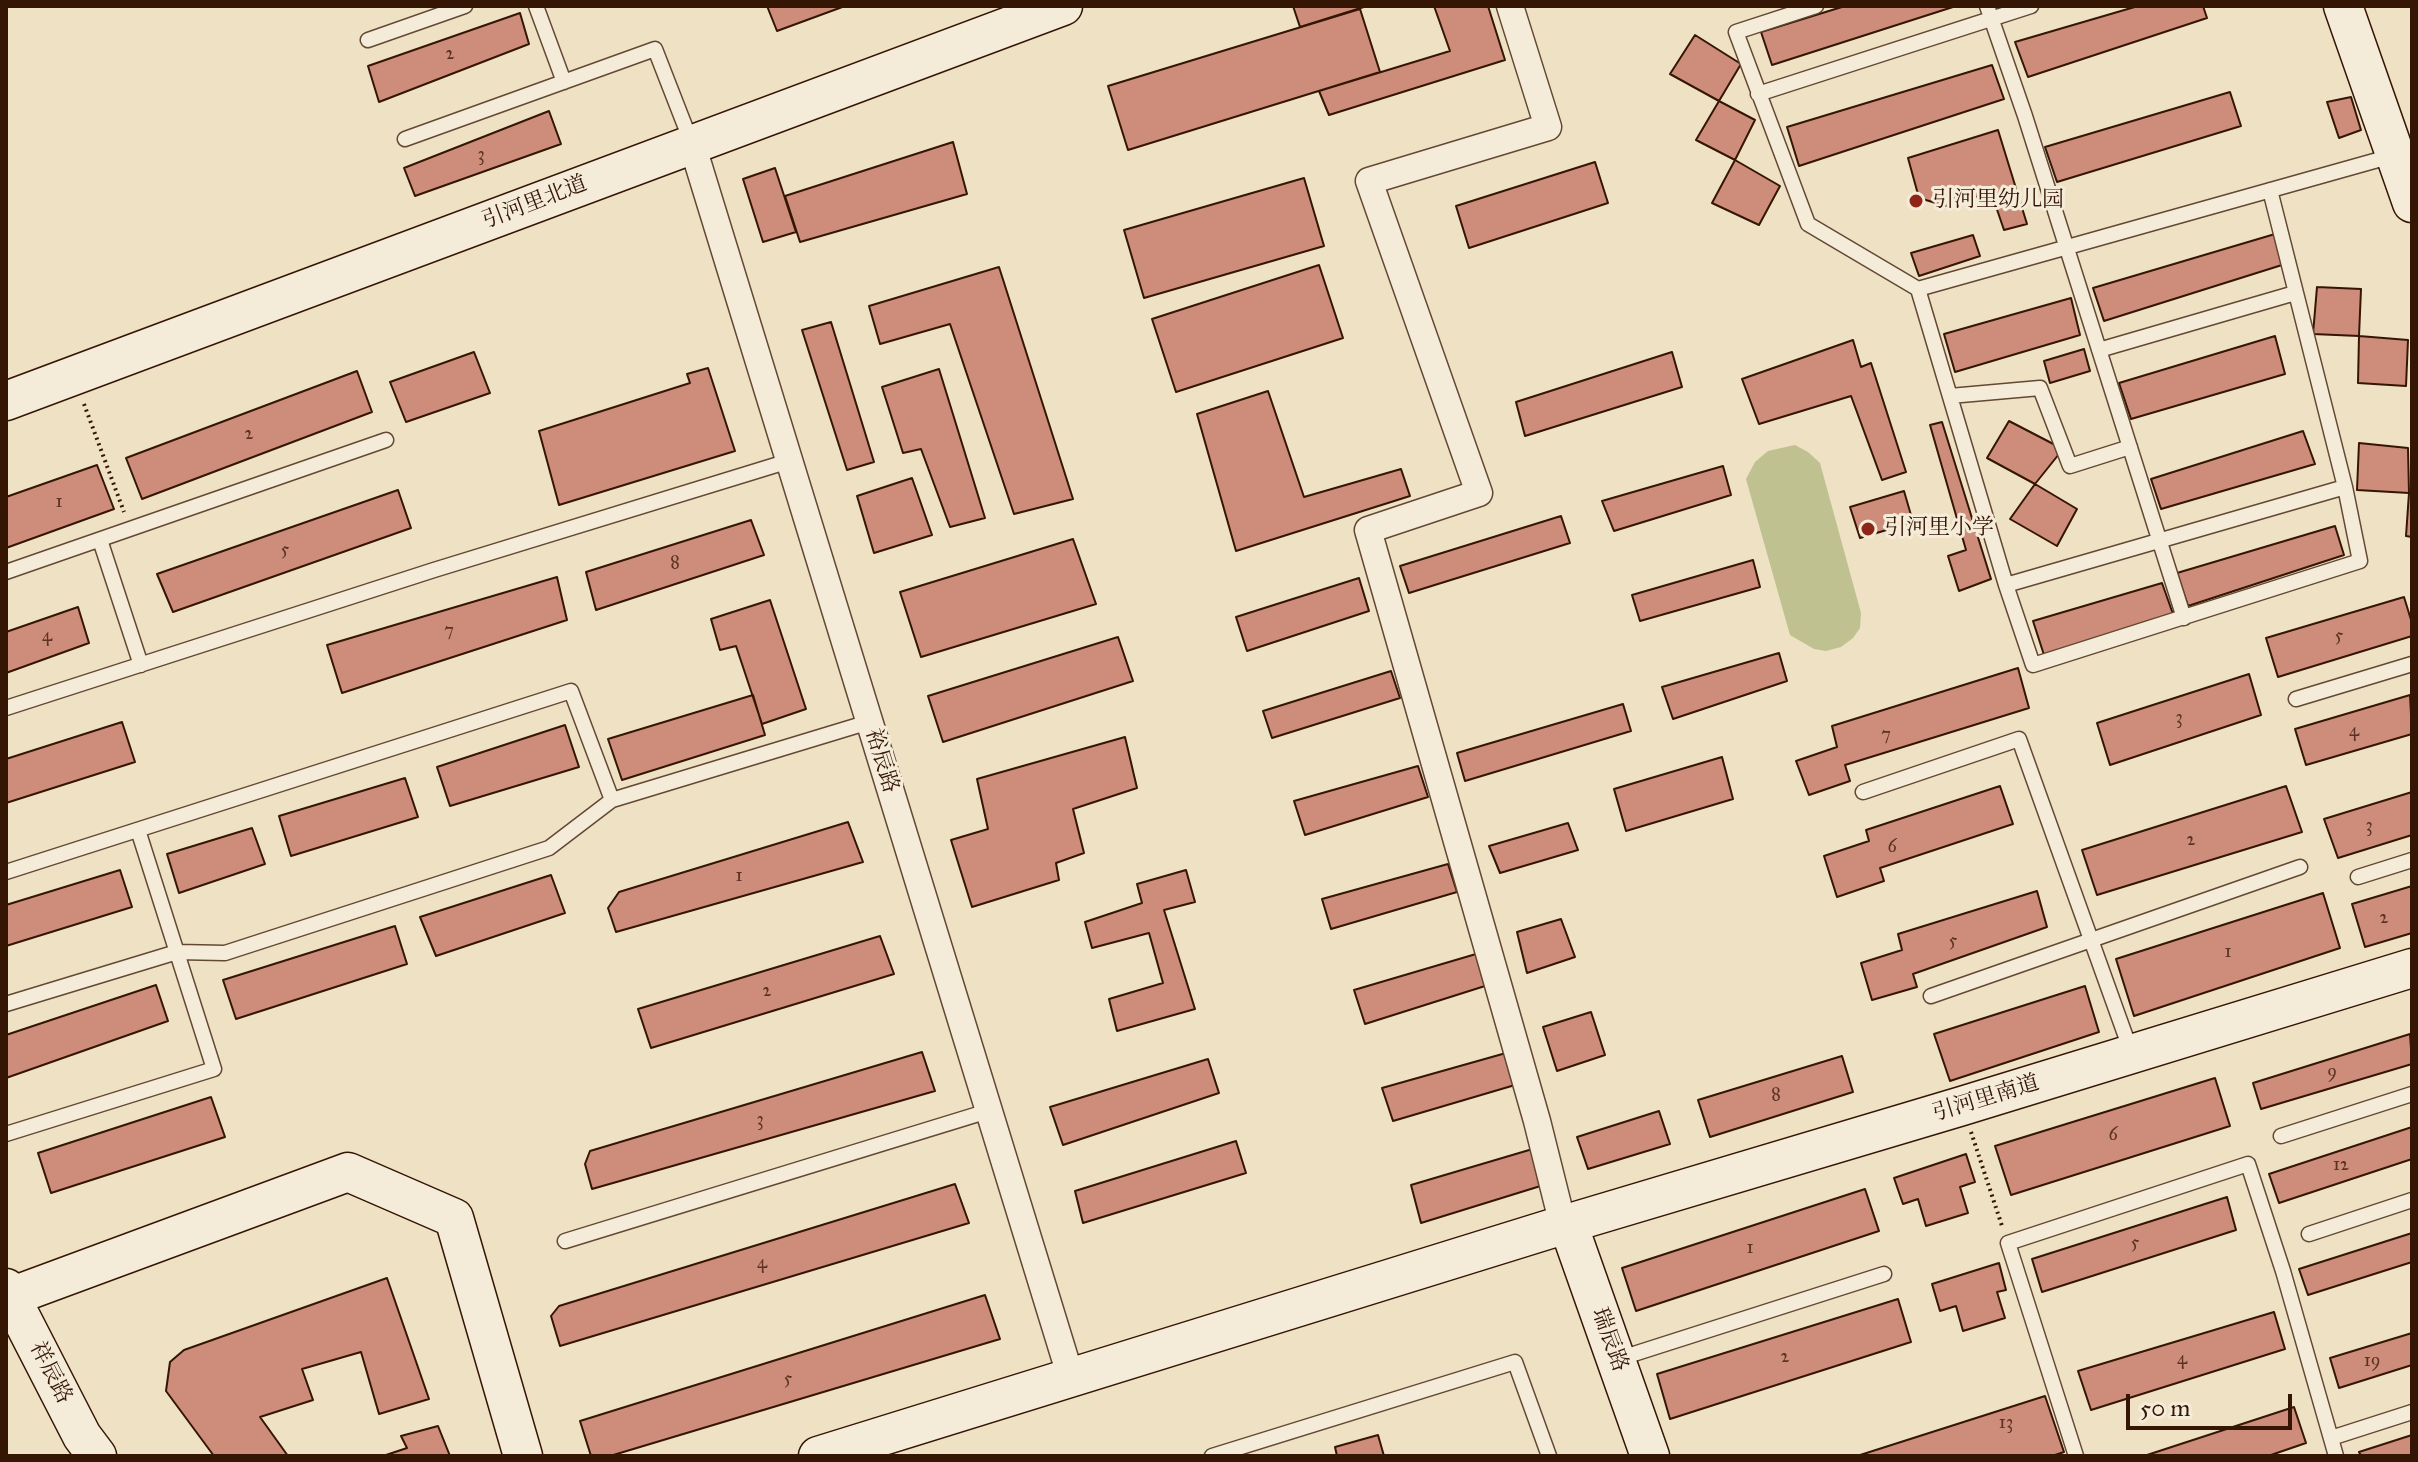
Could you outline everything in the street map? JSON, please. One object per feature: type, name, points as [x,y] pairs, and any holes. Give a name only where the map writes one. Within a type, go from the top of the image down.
[{"type":"street","points":[[1510,6],[1548,127],[1369,181],[1479,493],[1368,530],[1537,1121],[1563,1226]]},
{"type":"street","points":[[2343,6],[2412,203]]},
{"type":"street","name":"引河里北道","points":[[6,401],[1046,9]]},
{"type":"street","name":"裕辰路","points":[[692,144],[1071,1378]]},
{"type":"street","name":"引河里南道","points":[[818,1456],[2412,968]]},
{"type":"street","points":[[8,1292],[348,1172],[454,1218],[523,1456]]},
{"type":"street","name":"瑞辰路","points":[[1563,1226],[1611,1361],[1640,1456]]},
{"type":"street","name":"祥辰路","points":[[8,1292],[82,1436],[97,1456]]},
{"type":"street","name":"祥辰路","points":[[6,1343],[69,1456]]},
{"type":"street","name":"瑞辰路","points":[[1611,1361],[1650,1456]]},
{"type":"lane","points":[[368,40],[465,6]]},
{"type":"lane","points":[[536,6],[564,82]]},
{"type":"lane","points":[[1816,6],[1736,32],[1808,224],[1918,289],[2006,585],[2033,665],[2360,561],[2345,487],[2270,190]]},
{"type":"lane","points":[[1758,94],[1989,13],[2031,6]]},
{"type":"lane","points":[[1989,13],[2025,116],[2184,618]]},
{"type":"lane","points":[[405,139],[655,49],[692,144]]},
{"type":"lane","points":[[1918,289],[2396,154]]},
{"type":"lane","points":[[2099,350],[2295,293]]},
{"type":"lane","points":[[1950,396],[2040,388],[2070,466],[2130,447]]},
{"type":"lane","points":[[6,572],[386,440]]},
{"type":"lane","points":[[6,708],[434,570],[789,461]]},
{"type":"lane","points":[[2006,585],[2345,487]]},
{"type":"lane","points":[[100,540],[141,665]]},
{"type":"lane","points":[[2296,699],[2412,664]]},
{"type":"lane","points":[[6,872],[571,691],[612,800]]},
{"type":"lane","points":[[6,1004],[177,952],[225,953],[549,848],[612,800],[869,722]]},
{"type":"lane","points":[[1863,792],[2019,739],[2132,1054]]},
{"type":"lane","points":[[6,1134],[214,1069],[138,830]]},
{"type":"lane","points":[[2358,877],[2412,860]]},
{"type":"lane","points":[[1931,996],[2300,867]]},
{"type":"lane","points":[[2281,1136],[2412,1094]]},
{"type":"lane","points":[[565,1241],[988,1111]]},
{"type":"lane","points":[[2076,1456],[2008,1243],[2248,1164],[2283,1271],[2336,1456]]},
{"type":"lane","points":[[2309,1234],[2412,1200]]},
{"type":"lane","points":[[1611,1361],[1884,1274]]},
{"type":"lane","points":[[1212,1456],[1515,1362],[1549,1456]]},
{"type":"lane","points":[[2331,1438],[2412,1412]]},
{"type":"path","points":[[74,376],[130,529]]},
{"type":"path","points":[[1962,1106],[2008,1243]]},
{"type":"green space","points":[[1795,445],[1820,463],[1861,613],[1860,628],[1853,638],[1841,647],[1826,651],[1814,649],[1790,635],[1746,479],[1755,462],[1768,451]]},
{"type":"building","points":[[767,6],[845,6],[777,31]]},
{"type":"building","points":[[1293,6],[1367,6],[1300,27]]},
{"type":"building","points":[[1434,6],[1488,6],[1505,60],[1329,115],[1319,91],[1450,51]]},
{"type":"building","points":[[1845,6],[1956,6],[1772,65],[1761,32]]},
{"type":"building","points":[[2138,6],[2203,6],[2207,18],[2028,77],[2015,42]]},
{"type":"building","points":[[1360,9],[1380,72],[1128,150],[1108,86]]},
{"type":"building","points":[[520,13],[529,44],[379,102],[368,66]]},
{"type":"building","points":[[1695,35],[1741,64],[1719,101],[1670,74]]},
{"type":"building","points":[[1992,65],[2004,99],[1799,166],[1787,127]]},
{"type":"building","points":[[2230,92],[2241,126],[2057,182],[2045,147]]},
{"type":"building","points":[[2351,97],[2361,130],[2339,138],[2327,102]]},
{"type":"building","points":[[1719,101],[1755,120],[1735,160],[1696,140]]},
{"type":"building","points":[[549,111],[561,144],[415,196],[404,168]]},
{"type":"building","points":[[1998,130],[2027,224],[2004,230],[1991,192],[1946,206],[1919,198],[1908,158]]},
{"type":"building","points":[[953,142],[967,194],[800,242],[785,196]]},
{"type":"building","points":[[1735,160],[1780,186],[1759,225],[1712,203]]},
{"type":"building","points":[[1595,162],[1608,203],[1469,248],[1456,206]]},
{"type":"building","points":[[775,168],[796,232],[763,242],[743,179]]},
{"type":"building","points":[[1304,178],[1324,246],[1144,298],[1124,230]]},
{"type":"building","points":[[2275,234],[2282,265],[2104,321],[2093,288]]},
{"type":"building","points":[[1973,235],[1980,256],[1919,276],[1911,253]]},
{"type":"building","points":[[1319,265],[1343,338],[1176,392],[1152,319]]},
{"type":"building","points":[[999,267],[1073,499],[1014,514],[950,324],[880,344],[869,306]]},
{"type":"building","points":[[2317,287],[2361,289],[2359,336],[2313,334]]},
{"type":"building","points":[[2071,298],[2080,335],[1955,372],[1944,334]]},
{"type":"building","points":[[831,322],[874,462],[847,470],[802,330]]},
{"type":"building","points":[[2275,336],[2285,374],[2131,419],[2119,383]]},
{"type":"building","points":[[2359,336],[2408,340],[2406,386],[2358,383]]},
{"type":"building","points":[[1853,340],[1861,367],[1871,363],[1906,472],[1882,480],[1851,396],[1759,424],[1742,379]]},
{"type":"building","points":[[2084,349],[2090,371],[2050,383],[2044,361]]},
{"type":"building","points":[[474,352],[490,393],[406,422],[390,382]]},
{"type":"building","points":[[1672,352],[1682,387],[1525,436],[1516,402]]},
{"type":"building","points":[[708,368],[735,451],[559,505],[539,431],[690,383],[687,374]]},
{"type":"building","points":[[939,369],[985,518],[950,527],[921,449],[903,453],[882,387]]},
{"type":"building","points":[[357,371],[372,412],[142,499],[126,458]]},
{"type":"building","points":[[1268,391],[1304,497],[1401,469],[1410,496],[1236,551],[1197,414]]},
{"type":"building","points":[[2009,421],[2063,449],[2035,484],[1987,458]]},
{"type":"building","points":[[1942,422],[1991,579],[1959,591],[1948,556],[1966,550],[1930,425]]},
{"type":"building","points":[[2303,431],[2315,464],[2161,509],[2151,479]]},
{"type":"building","points":[[2359,443],[2408,448],[2409,493],[2357,490]]},
{"type":"building","points":[[97,465],[114,509],[6,548],[6,497]]},
{"type":"building","points":[[1723,466],[1731,495],[1614,531],[1602,501]]},
{"type":"building","points":[[912,478],[932,535],[874,553],[857,496]]},
{"type":"building","points":[[2035,484],[2077,509],[2057,546],[2010,519]]},
{"type":"building","points":[[398,490],[411,528],[173,612],[157,574]]},
{"type":"building","points":[[1904,491],[1913,522],[1860,538],[1850,507]]},
{"type":"building","points":[[2409,493],[2412,493],[2412,537],[2406,536]]},
{"type":"building","points":[[1561,516],[1570,543],[1409,593],[1400,566]]},
{"type":"building","points":[[751,520],[764,555],[596,610],[586,572]]},
{"type":"building","points":[[2335,526],[2344,555],[2188,606],[2177,573]]},
{"type":"building","points":[[1073,539],[1096,604],[921,657],[900,592]]},
{"type":"building","points":[[1753,560],[1760,587],[1640,621],[1632,595]]},
{"type":"building","points":[[557,577],[567,620],[342,693],[327,645]]},
{"type":"building","points":[[1359,578],[1369,611],[1247,651],[1236,617]]},
{"type":"building","points":[[2162,583],[2173,614],[2044,655],[2033,621]]},
{"type":"building","points":[[2404,597],[2412,623],[2412,636],[2278,677],[2266,638]]},
{"type":"building","points":[[770,600],[806,709],[762,724],[736,646],[720,650],[711,619]]},
{"type":"building","points":[[78,607],[89,643],[6,673],[6,632]]},
{"type":"building","points":[[1118,637],[1133,681],[943,742],[928,696]]},
{"type":"building","points":[[1779,653],[1787,681],[1673,719],[1662,687]]},
{"type":"building","points":[[2018,668],[2029,708],[1845,765],[1850,781],[1809,795],[1796,761],[1837,747],[1832,726]]},
{"type":"building","points":[[1391,671],[1400,698],[1272,738],[1263,711]]},
{"type":"building","points":[[2249,674],[2261,715],[2110,765],[2097,723]]},
{"type":"building","points":[[753,695],[765,735],[622,780],[608,739]]},
{"type":"building","points":[[2410,695],[2412,734],[2306,765],[2295,729]]},
{"type":"building","points":[[1623,704],[1631,731],[1465,781],[1457,753]]},
{"type":"building","points":[[122,722],[135,762],[6,803],[6,759]]},
{"type":"building","points":[[565,725],[579,767],[450,806],[437,767]]},
{"type":"building","points":[[1125,737],[1137,788],[1073,809],[1084,853],[1056,863],[1059,880],[972,907],[951,840],[988,829],[977,779]]},
{"type":"building","points":[[1722,757],[1733,799],[1626,831],[1614,789]]},
{"type":"building","points":[[1418,766],[1428,797],[1305,835],[1294,801]]},
{"type":"building","points":[[405,778],[418,817],[291,856],[279,816]]},
{"type":"building","points":[[2000,786],[2013,824],[1880,868],[1884,881],[1837,897],[1824,856],[1869,841],[1866,830]]},
{"type":"building","points":[[2286,786],[2302,832],[2097,895],[2082,850]]},
{"type":"building","points":[[2412,792],[2412,835],[2338,858],[2324,819]]},
{"type":"building","points":[[848,822],[863,862],[616,932],[608,908],[619,892]]},
{"type":"building","points":[[1568,823],[1578,850],[1500,873],[1489,846]]},
{"type":"building","points":[[252,828],[265,864],[179,893],[167,854]]},
{"type":"building","points":[[1448,864],[1457,892],[1331,929],[1322,899]]},
{"type":"building","points":[[120,870],[132,907],[6,946],[6,905]]},
{"type":"building","points":[[1186,870],[1195,902],[1164,910],[1195,1009],[1117,1031],[1109,999],[1163,983],[1149,933],[1092,948],[1085,922],[1142,903],[1137,884]]},
{"type":"building","points":[[551,875],[565,913],[436,956],[420,917]]},
{"type":"building","points":[[2412,886],[2412,933],[2365,947],[2352,904]]},
{"type":"building","points":[[2037,891],[2047,927],[1913,974],[1917,987],[1872,1000],[1861,963],[1902,950],[1898,934]]},
{"type":"building","points":[[2323,893],[2340,948],[2134,1016],[2116,959]]},
{"type":"building","points":[[1561,919],[1575,957],[1527,973],[1517,932]]},
{"type":"building","points":[[395,926],[407,964],[236,1019],[223,980]]},
{"type":"building","points":[[880,936],[894,974],[651,1048],[638,1009]]},
{"type":"building","points":[[1476,954],[1485,986],[1365,1024],[1354,990]]},
{"type":"building","points":[[156,985],[168,1021],[6,1078],[6,1035]]},
{"type":"building","points":[[2085,986],[2099,1032],[1950,1081],[1934,1034]]},
{"type":"building","points":[[1591,1012],[1605,1055],[1557,1071],[1543,1027]]},
{"type":"building","points":[[2410,1034],[2412,1064],[2261,1109],[2253,1083]]},
{"type":"building","points":[[922,1052],[935,1091],[592,1189],[585,1164],[590,1151]]},
{"type":"building","points":[[1506,1053],[1515,1085],[1393,1121],[1382,1088]]},
{"type":"building","points":[[1842,1056],[1853,1092],[1710,1137],[1698,1100]]},
{"type":"building","points":[[1208,1059],[1219,1093],[1063,1145],[1050,1107]]},
{"type":"building","points":[[2215,1078],[2230,1126],[2011,1195],[1995,1146]]},
{"type":"building","points":[[211,1097],[225,1137],[51,1193],[38,1153]]},
{"type":"building","points":[[1659,1111],[1670,1144],[1588,1169],[1577,1137]]},
{"type":"building","points":[[2412,1127],[2412,1159],[2279,1203],[2269,1174]]},
{"type":"building","points":[[1236,1141],[1246,1173],[1083,1223],[1075,1191]]},
{"type":"building","points":[[1536,1148],[1547,1184],[1421,1223],[1411,1185]]},
{"type":"building","points":[[1966,1154],[1975,1182],[1960,1187],[1968,1213],[1926,1226],[1918,1199],[1903,1204],[1894,1178]]},
{"type":"building","points":[[955,1184],[969,1223],[560,1346],[551,1316],[559,1306]]},
{"type":"building","points":[[1865,1189],[1879,1231],[1636,1311],[1622,1268]]},
{"type":"building","points":[[2227,1197],[2236,1230],[2042,1292],[2032,1259]]},
{"type":"building","points":[[2412,1233],[2412,1262],[2308,1295],[2299,1269]]},
{"type":"building","points":[[1999,1263],[2006,1290],[1997,1292],[2005,1318],[1963,1331],[1956,1306],[1940,1311],[1932,1284]]},
{"type":"building","points":[[387,1278],[429,1399],[379,1414],[361,1352],[302,1369],[313,1400],[260,1417],[288,1456],[214,1456],[166,1391],[170,1362],[184,1350]]},
{"type":"building","points":[[985,1295],[1000,1339],[610,1456],[591,1456],[580,1421]]},
{"type":"building","points":[[1898,1299],[1911,1342],[1670,1419],[1657,1374]]},
{"type":"building","points":[[2274,1312],[2285,1349],[2091,1410],[2078,1371]]},
{"type":"building","points":[[2412,1333],[2412,1365],[2339,1388],[2330,1358]]},
{"type":"building","points":[[2045,1396],[2064,1452],[2052,1456],[1857,1456]]},
{"type":"building","points":[[2294,1407],[2306,1443],[2268,1456],[2144,1456]]},
{"type":"building","points":[[438,1426],[450,1456],[383,1456],[407,1448],[401,1436]]},
{"type":"building","points":[[1378,1435],[1384,1456],[1337,1456],[1335,1447]]},
{"type":"building","points":[[2412,1435],[2412,1456],[2361,1456],[2359,1452]]},
{"type":"place","name":"引河里幼儿园","points":[[1916,201]]},
{"type":"place","name":"引河里小学","points":[[1868,529]]}]
